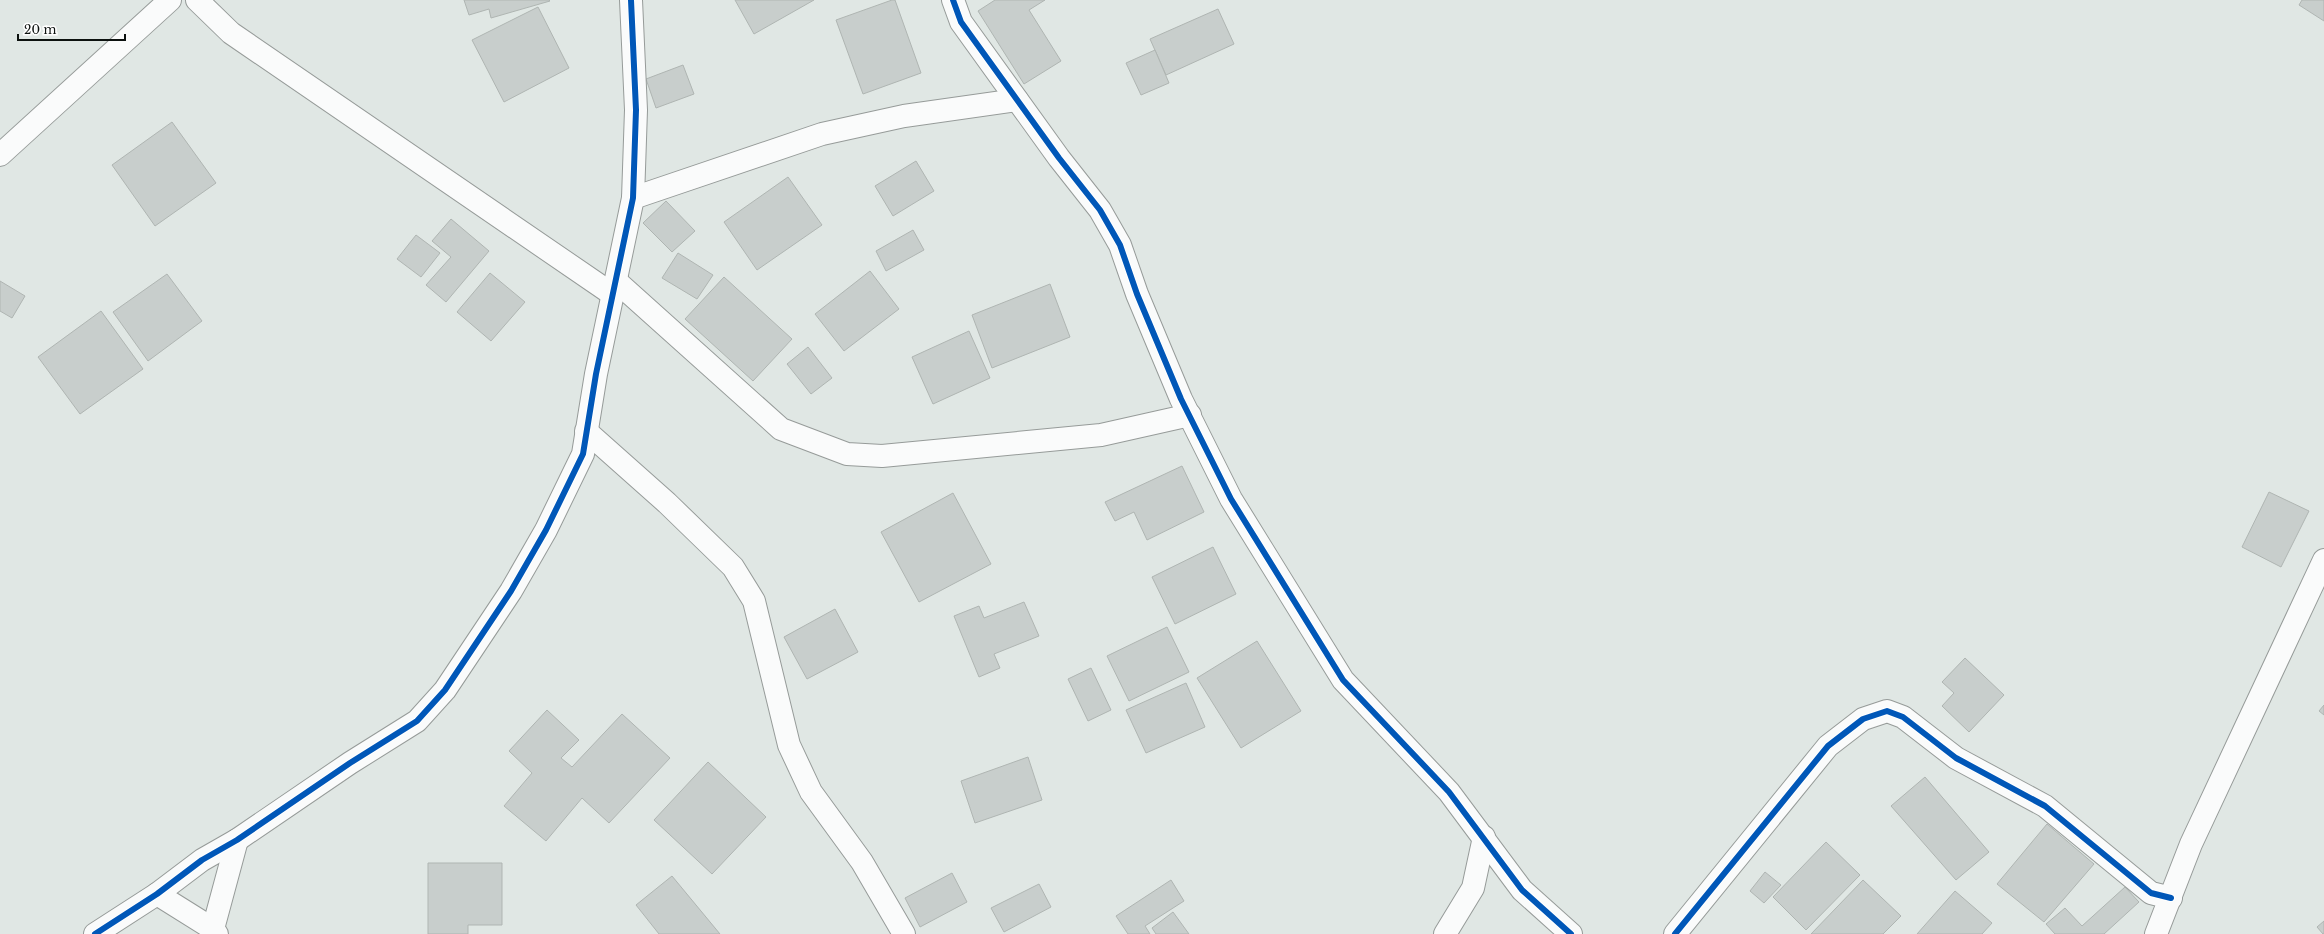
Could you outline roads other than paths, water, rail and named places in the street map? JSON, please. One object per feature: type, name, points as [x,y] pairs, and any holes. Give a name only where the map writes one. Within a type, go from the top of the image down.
[{"type":"street","points":[[0,155],[170,0]]},
{"type":"street","points":[[197,0],[231,33],[614,288],[781,429],[847,454],[882,456],[1101,435],[1190,415]]},
{"type":"street","points":[[95,934],[157,894],[202,860],[237,840],[350,763],[417,721],[445,690],[511,591],[546,530],[582,454],[633,198],[636,110],[631,0]]},
{"type":"street","points":[[953,0],[961,22],[1059,158],[1100,210],[1120,245],[1137,294],[1190,415],[1231,499],[1343,680],[1449,792],[1522,890],[1571,934]]},
{"type":"street","points":[[633,198],[822,134],[904,116],[1017,100]]},
{"type":"street","points":[[586,431],[667,503],[733,567],[754,601],[789,745],[812,792],[862,862],[904,934]]},
{"type":"street","points":[[2156,934],[2191,844],[2324,560]]},
{"type":"street","points":[[1675,934],[1828,746],[1863,719],[1887,712],[1903,717],[1956,758],[2045,806],[2151,894],[2171,898]]},
{"type":"street","points":[[1445,934],[1473,888],[1484,837]]},
{"type":"street","points":[[157,894],[215,931],[237,840]]}]
